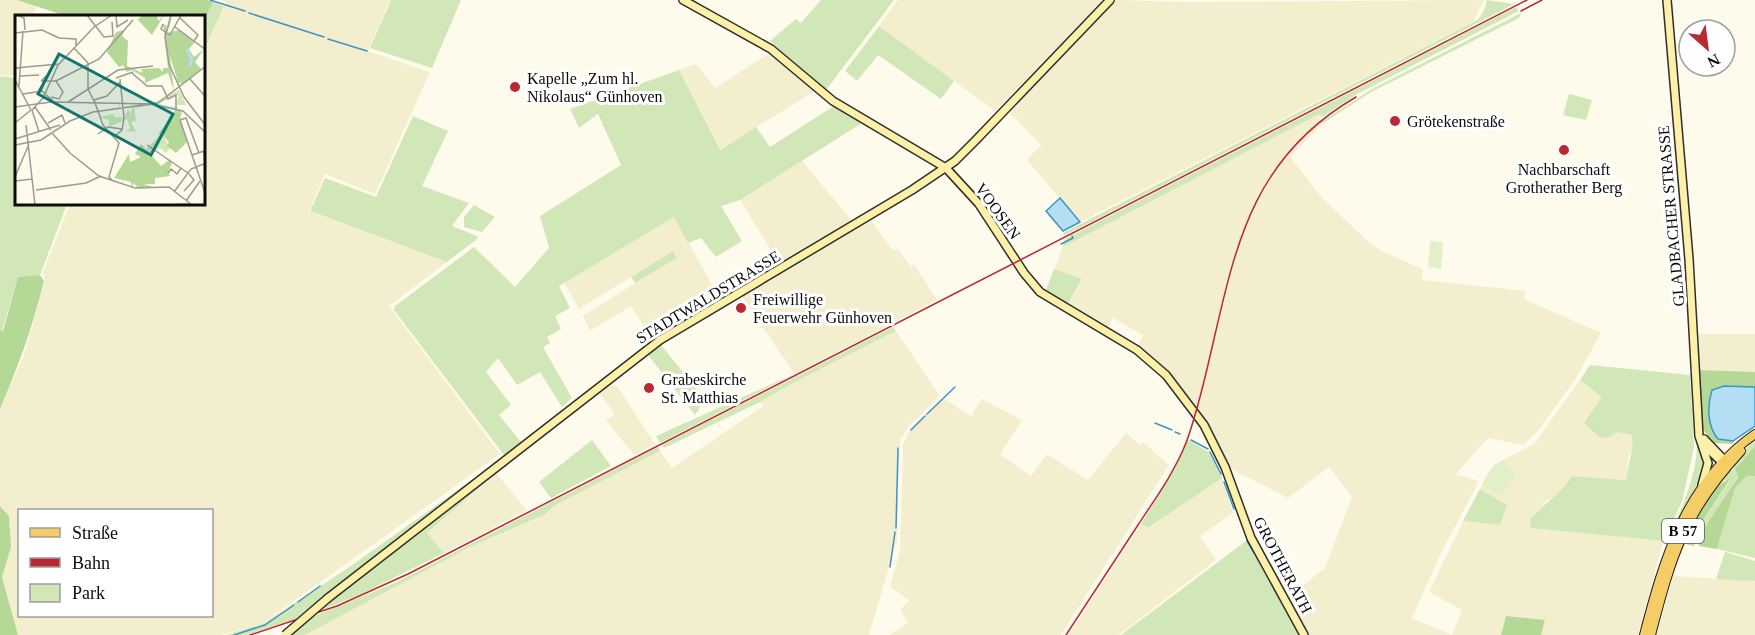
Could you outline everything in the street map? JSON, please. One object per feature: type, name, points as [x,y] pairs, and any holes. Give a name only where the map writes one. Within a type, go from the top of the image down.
[{"type":"main road","name":"B 57","points":[[1644,635],[1665,556],[1674,534],[1700,490],[1739,446],[1755,436]]},
{"type":"main road","name":"B 57","points":[[1651,635],[1668,569],[1680,537],[1725,463],[1755,436]]},
{"type":"street","name":"VOOSEN","points":[[682,0],[771,49],[833,101],[946,168],[979,204],[1024,273],[1042,293],[1137,350],[1166,375],[1204,425],[1225,467],[1239,508]]},
{"type":"street","name":"STADTWALDSTRASSE","points":[[285,635],[328,598],[660,340],[946,168],[976,140],[1110,0]]},
{"type":"street","name":"GLADBACHER STRASSE","points":[[1667,0],[1689,260],[1699,429],[1708,463],[1700,490]]},
{"type":"street","points":[[1699,429],[1706,442],[1715,449],[1725,463]]},
{"type":"street","points":[[1703,444],[1725,463]]},
{"type":"street","points":[[1715,449],[1729,450],[1739,446]]},
{"type":"street","name":"GROTHERATH","points":[[1239,508],[1251,537],[1304,635]]},
{"type":"shaded area","points":[[0,0],[17,0],[36,6],[34,15],[15,15],[15,76],[0,75]]},
{"type":"shaded area","points":[[221,0],[390,0],[368,51],[430,72],[375,194],[325,174],[309,211],[447,262],[389,306],[500,454],[263,623],[221,635],[18,635],[2,577],[11,547],[9,516],[0,506],[0,409],[24,355],[45,281],[43,272],[69,206],[206,206],[206,47],[226,2]]},
{"type":"shaded area","points":[[898,0],[1103,0],[995,111],[879,26]]},
{"type":"shaded area","points":[[1116,0],[1186,2],[1484,0],[1473,22],[1080,222],[1027,160],[1041,145],[1010,113]]},
{"type":"shaded area","points":[[771,52],[815,91],[719,150],[679,70],[696,64],[715,88]]},
{"type":"shaded area","points":[[1319,113],[1322,117],[1319,120],[1322,124],[1290,157],[1323,199],[1371,244],[1383,252],[1423,269],[1422,280],[1526,291],[1524,299],[1601,333],[1576,378],[1538,431],[1523,445],[1488,438],[1456,474],[1478,481],[1442,551],[1412,618],[1452,635],[1306,635],[1287,598],[1325,568],[1352,497],[1329,467],[1288,498],[1227,467],[1198,411],[1173,379],[1137,347],[1143,335],[1113,318],[1107,328],[1067,305],[1082,280],[1054,269],[1063,247]]},
{"type":"shaded area","points":[[802,161],[858,228],[871,220],[892,249],[899,250],[911,267],[914,264],[937,300],[794,374],[742,296],[784,271],[740,200]]},
{"type":"shaded area","points":[[674,217],[720,299],[653,341],[631,306],[590,331],[583,316],[677,257],[673,251],[579,309],[564,282]]},
{"type":"shaded area","points":[[896,331],[940,396],[907,428],[900,440],[897,540],[869,635],[305,635],[472,546],[538,518],[554,506],[660,451],[672,468],[763,406],[760,402]]},
{"type":"shaded area","points":[[1699,334],[1755,334],[1755,372],[1699,370]]},
{"type":"shaded area","points":[[1580,380],[1603,397],[1584,423],[1608,438],[1617,432],[1632,435],[1633,447],[1628,458],[1626,480],[1572,476],[1559,496],[1545,501],[1531,528],[1663,541],[1638,635],[1541,635],[1545,620],[1506,616],[1501,635],[1452,635],[1462,610],[1429,592],[1463,521],[1500,525],[1506,505],[1480,489],[1488,473],[1499,462],[1534,444]]},
{"type":"shaded area","points":[[609,386],[617,386],[655,444],[634,455],[606,420],[615,414],[599,393]]},
{"type":"shaded area","points":[[943,398],[971,416],[982,399],[1022,420],[1000,454],[1031,476],[1047,454],[1088,480],[1126,433],[1140,445],[1143,442],[1169,465],[1061,635],[889,635],[908,623],[900,609],[910,601],[890,587],[900,551],[903,444],[910,430]]},
{"type":"shaded area","points":[[496,473],[527,510],[444,553],[427,533]]},
{"type":"shaded area","points":[[1222,478],[1233,513],[1200,536],[1216,560],[1119,635],[1069,635],[1141,524],[1148,528]]},
{"type":"shaded area","points":[[1673,576],[1755,581],[1755,635],[1657,635]]},
{"type":"green space","points":[[17,0],[207,0],[213,2],[206,18],[206,15],[63,15]]},
{"type":"green space","points":[[391,0],[461,0],[432,68],[370,48]]},
{"type":"green space","points":[[821,0],[894,0],[826,90],[770,41],[796,19],[801,23]]},
{"type":"green space","points":[[1487,0],[1514,4],[1064,236],[1063,233],[1478,20]]},
{"type":"green space","points":[[213,2],[224,6],[206,46],[206,18]]},
{"type":"green space","points":[[1516,7],[1519,11],[1357,94],[1322,117],[1319,114],[1063,247],[1065,239]]},
{"type":"green space","points":[[1521,13],[1519,18],[1371,92],[1322,124],[1321,122],[1372,89]]},
{"type":"green space","points":[[879,26],[954,81],[941,99],[878,55],[857,81],[845,71]]},
{"type":"green space","points":[[679,70],[720,150],[756,127],[770,147],[834,106],[862,123],[740,200],[721,206],[742,241],[716,257],[701,238],[688,243],[674,217],[559,286],[570,308],[555,316],[561,329],[547,337],[550,343],[543,347],[572,398],[562,407],[540,372],[517,385],[498,358],[486,372],[511,405],[499,415],[521,442],[504,455],[394,310],[395,306],[474,247],[515,287],[549,248],[540,216],[621,165],[598,114],[579,128],[570,109]]},
{"type":"green space","points":[[0,76],[15,78],[15,206],[66,206],[40,275],[18,277],[2,331],[0,330]]},
{"type":"green space","points":[[1569,94],[1592,100],[1586,120],[1563,115]]},
{"type":"green space","points":[[413,116],[448,131],[422,186],[469,203],[452,226],[477,236],[477,239],[447,262],[310,211],[325,178],[376,197]]},
{"type":"green space","points":[[474,205],[495,217],[482,232],[464,227],[464,217]]},
{"type":"green space","points":[[1430,241],[1443,242],[1441,269],[1428,267]]},
{"type":"green space","points":[[673,251],[677,258],[635,283],[631,277]]},
{"type":"green space","points":[[1054,269],[1082,279],[1067,305],[1045,292]]},
{"type":"green space","points":[[40,275],[44,281],[35,314],[0,409],[0,330],[3,331],[18,277]]},
{"type":"green space","points":[[893,327],[896,331],[760,402],[664,448],[662,445]]},
{"type":"green space","points":[[661,345],[705,399],[695,415],[648,355]]},
{"type":"green space","points":[[1590,365],[1690,375],[1694,447],[1682,502],[1663,541],[1531,528],[1530,520],[1572,476],[1626,480],[1632,452],[1632,435],[1617,432],[1608,438],[1599,437],[1584,423],[1602,397],[1580,380]]},
{"type":"green space","points":[[1699,370],[1755,372],[1755,387],[1712,390],[1709,409],[1714,434],[1718,439],[1733,441],[1734,444],[1714,443],[1703,430]]},
{"type":"green space","points":[[794,374],[660,443],[656,436]]},
{"type":"green space","points":[[1696,436],[1705,463],[1702,481],[1668,540],[1693,475],[1696,461]]},
{"type":"green space","points":[[1187,439],[1212,454],[1222,478],[1148,528],[1141,524],[1175,469]]},
{"type":"green space","points":[[592,440],[611,466],[551,498],[539,482]]},
{"type":"green space","points":[[1755,440],[1755,446],[1735,469],[1738,476],[1697,542],[1694,542],[1691,540],[1693,536],[1730,480],[1724,480],[1693,525],[1712,493],[1729,471],[1733,470],[1735,460]]},
{"type":"green space","points":[[1755,446],[1755,476],[1747,476],[1735,488],[1717,549],[1699,546],[1698,538],[1738,477],[1735,469]]},
{"type":"green space","points":[[658,447],[660,451],[554,506],[544,515],[472,546],[305,635],[291,635],[310,618],[397,582]]},
{"type":"green space","points":[[500,460],[294,620],[246,635],[226,635],[264,623],[348,568]]},
{"type":"green space","points":[[1503,460],[1516,475],[1502,496],[1482,485],[1493,466]]},
{"type":"green space","points":[[1747,476],[1755,476],[1755,558],[1717,549],[1735,488]]},
{"type":"green space","points":[[489,479],[427,533],[444,553],[361,594],[317,612]]},
{"type":"green space","points":[[1730,479],[1693,536],[1692,541],[1695,546],[1685,544],[1697,517],[1710,496]]},
{"type":"green space","points":[[1480,489],[1507,505],[1500,525],[1463,521]]},
{"type":"green space","points":[[0,506],[9,516],[11,547],[2,577],[18,635],[0,635]]},
{"type":"green space","points":[[1246,541],[1268,575],[1299,635],[1121,635]]},
{"type":"green space","points":[[1725,552],[1755,561],[1755,581],[1716,579]]},
{"type":"green space","points":[[1506,616],[1545,620],[1541,635],[1501,635]]},
{"type":"water","points":[[1060,198],[1080,222],[1063,231],[1046,211]]},
{"type":"water","points":[[1724,386],[1755,387],[1755,426],[1733,441],[1718,439],[1710,422],[1709,403],[1712,390]]},
{"type":"waterway","points":[[210,0],[245,11]]},
{"type":"waterway","points":[[249,13],[324,37]]},
{"type":"waterway","points":[[328,39],[367,51]]},
{"type":"waterway","points":[[1061,244],[1073,238],[1072,236]]},
{"type":"waterway","points":[[927,414],[955,387]]},
{"type":"waterway","points":[[911,430],[925,416]]},
{"type":"waterway","points":[[1155,423],[1172,430]]},
{"type":"waterway","points":[[1175,432],[1180,434]]},
{"type":"waterway","points":[[1191,440],[1208,449]]},
{"type":"waterway","points":[[896,528],[898,448]]},
{"type":"waterway","points":[[1210,452],[1221,474]]},
{"type":"waterway","points":[[1224,482],[1234,509]]},
{"type":"waterway","points":[[890,567],[895,532]]},
{"type":"waterway","points":[[1247,541],[1261,564]]},
{"type":"waterway","points":[[298,602],[320,586]]},
{"type":"waterway","points":[[234,635],[265,625],[294,605]]},
{"type":"railway","points":[[250,635],[337,606],[408,574],[1527,0]]},
{"type":"railway","points":[[1521,11],[1542,0]]},
{"type":"railway","points":[[1066,635],[1157,496],[1181,454],[1198,406],[1237,250],[1250,215],[1268,181],[1290,151],[1319,122],[1356,97]]},
{"type":"place","name":"Kapelle „Zum hl. Nikolaus“ Günhoven","points":[[515,87]]},
{"type":"place","name":"Grötekenstraße","points":[[1395,121]]},
{"type":"place","name":"Nachbarschaft Grotherather Berg","points":[[1564,150]]},
{"type":"place","name":"Freiwillige Feuerwehr Günhoven","points":[[741,308]]},
{"type":"place","name":"Grabeskirche St. Matthias","points":[[649,388]]}]
